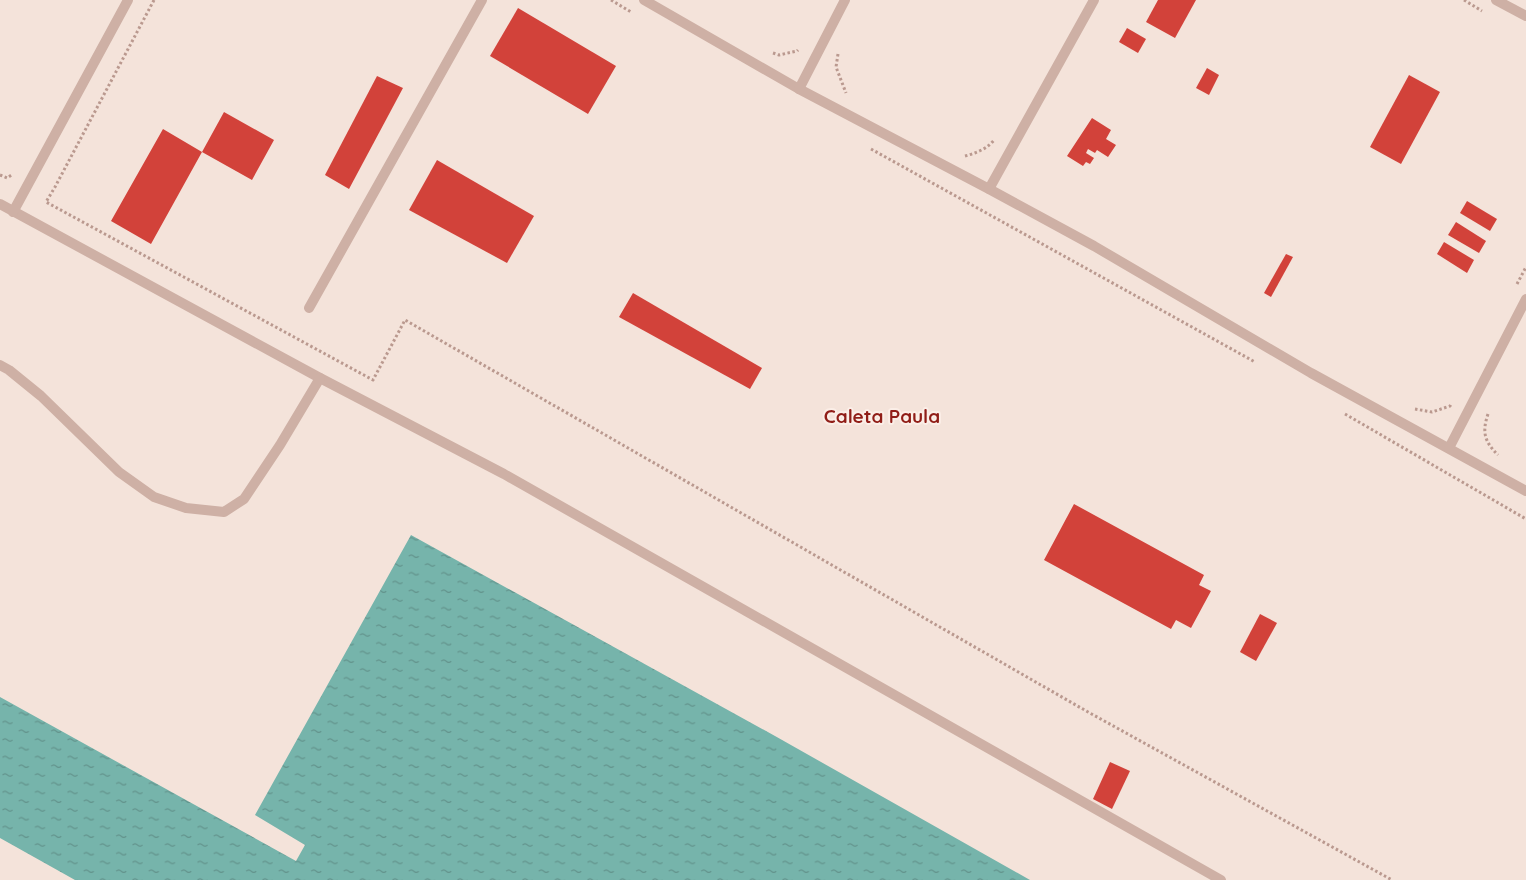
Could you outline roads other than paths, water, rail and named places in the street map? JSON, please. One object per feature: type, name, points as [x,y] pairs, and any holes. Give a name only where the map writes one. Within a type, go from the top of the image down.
[{"type":"lane","points":[[13,212],[128,0]]},
{"type":"lane","points":[[309,308],[482,0]]},
{"type":"lane","points":[[644,0],[799,89],[1094,246],[1312,373],[1526,491]]},
{"type":"lane","points":[[799,89],[845,0]]},
{"type":"lane","points":[[989,189],[1094,0]]},
{"type":"lane","points":[[1496,0],[1526,16]]},
{"type":"lane","points":[[0,204],[320,378],[512,479],[1221,880]]},
{"type":"lane","points":[[1449,448],[1526,299]]},
{"type":"lane","points":[[0,365],[41,396],[119,472],[154,497],[186,508],[224,512],[244,500],[320,378]]},
{"type":"water","points":[[411,535],[775,736],[1030,880],[75,880],[0,838],[0,697],[296,861],[305,845],[255,815]]},
{"type":"district","name":"Caleta Paula","points":[[882,416]]}]
